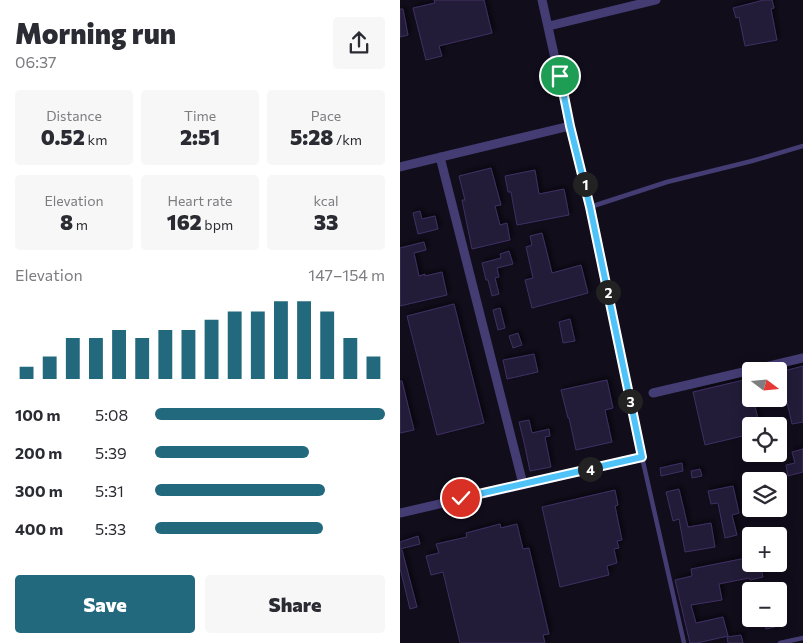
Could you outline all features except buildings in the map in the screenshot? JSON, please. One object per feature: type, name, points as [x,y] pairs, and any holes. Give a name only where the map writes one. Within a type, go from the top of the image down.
[{"type":"street","points":[[400,513],[642,457],[590,207],[542,0]]},
{"type":"street","points":[[549,26],[656,0]]},
{"type":"street","points":[[400,168],[570,126]]},
{"type":"street","points":[[440,157],[523,484]]},
{"type":"street","points":[[653,393],[803,358]]},
{"type":"lane","points":[[590,207],[667,182],[803,146]]},
{"type":"lane","points":[[642,457],[684,643]]},
{"type":"lane","points":[[780,643],[803,638]]},
{"type":"route","points":[[461,498],[642,457],[590,207],[560,76]]}]
